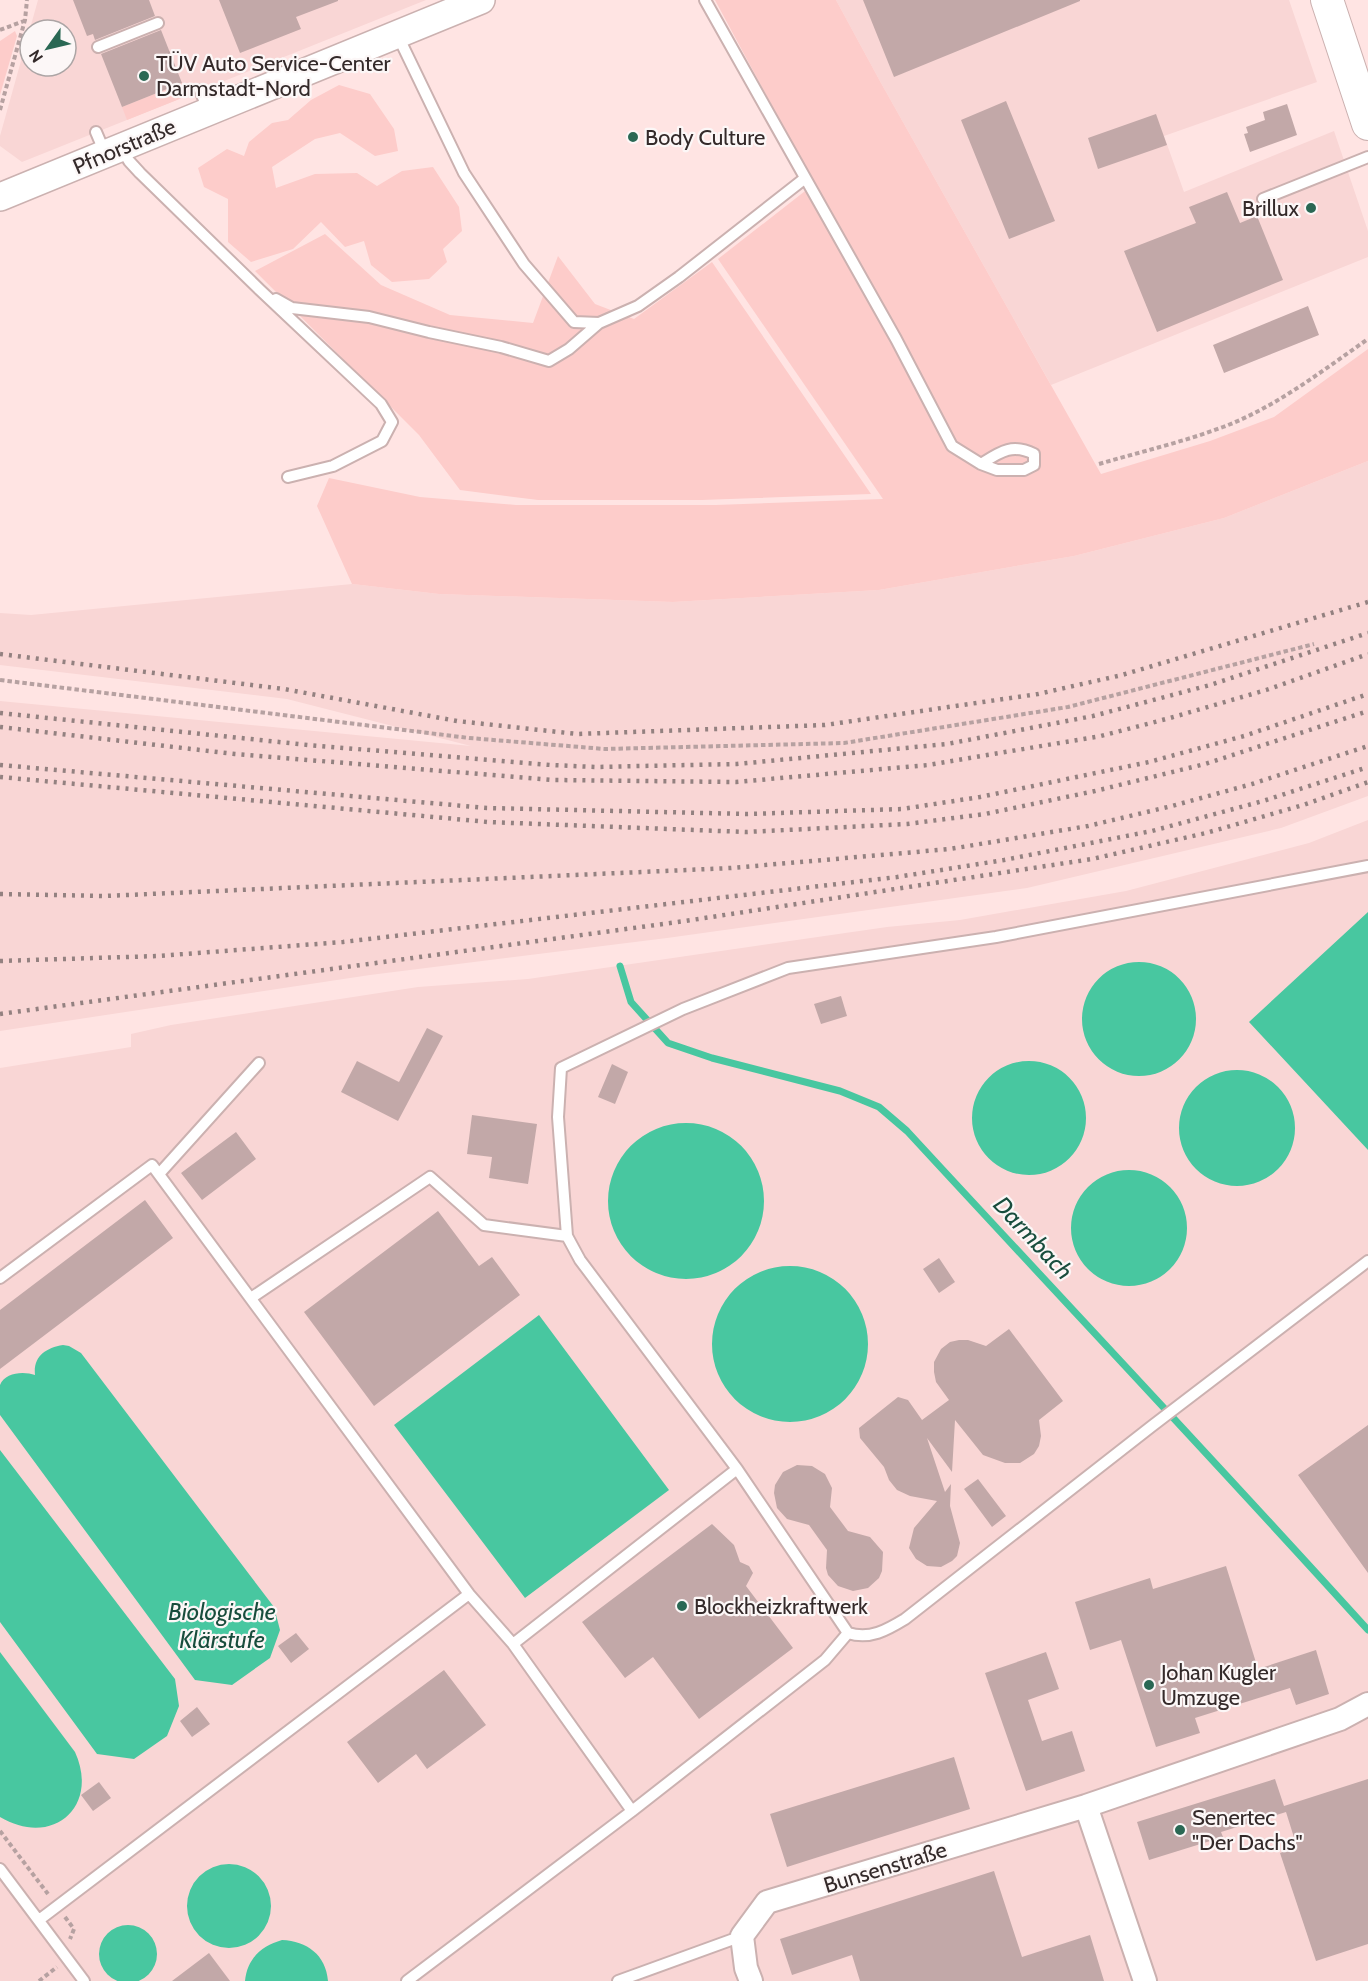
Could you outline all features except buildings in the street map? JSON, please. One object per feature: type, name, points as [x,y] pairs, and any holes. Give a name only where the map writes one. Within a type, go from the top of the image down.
[{"type":"main road","points":[[1327,0],[1368,124]]},
{"type":"street","name":"Pfnorstraße","points":[[0,197],[107,144],[204,100],[397,34],[481,0]]},
{"type":"street","name":"Bunsenstraße","points":[[742,1936],[767,1902],[1086,1806],[1340,1719],[1368,1704]]},
{"type":"street","points":[[1086,1806],[1145,1981]]},
{"type":"street","points":[[742,1936],[746,1968],[751,1981]]},
{"type":"lane","points":[[705,0],[896,339],[952,446],[981,464]]},
{"type":"lane","points":[[98,47],[158,23]]},
{"type":"lane","points":[[397,34],[464,172],[524,264],[574,322],[599,323]]},
{"type":"lane","points":[[107,144],[129,161],[260,290],[381,404],[392,422],[382,441],[333,466],[288,477]]},
{"type":"lane","points":[[1263,198],[1368,157]]},
{"type":"lane","points":[[260,290],[292,308],[369,317],[501,347],[549,361],[569,349],[599,323],[638,306],[804,179]]},
{"type":"lane","points":[[1368,866],[996,937],[788,968],[683,1009],[561,1068],[558,1116],[567,1236],[580,1260],[737,1469],[848,1633],[858,1636],[881,1633],[905,1619],[1368,1261]]},
{"type":"lane","points":[[159,1174],[259,1064]]},
{"type":"lane","points":[[0,1278],[152,1165],[469,1594],[513,1644],[632,1811]]},
{"type":"lane","points":[[251,1298],[430,1177],[484,1225],[567,1236]]},
{"type":"lane","points":[[513,1644],[737,1469]]},
{"type":"lane","points":[[39,1920],[469,1594]]},
{"type":"lane","points":[[407,1981],[632,1811],[825,1660],[848,1633]]},
{"type":"lane","points":[[0,1869],[84,1981]]},
{"type":"lane","points":[[618,1981],[742,1936]]},
{"type":"path","points":[[25,18],[27,0]]},
{"type":"path","points":[[0,30],[18,24]]},
{"type":"path","points":[[0,111],[18,46]]},
{"type":"path","points":[[166,64],[162,56],[170,53]]},
{"type":"path","points":[[1099,464],[1223,427],[1266,407],[1368,339]]},
{"type":"path","points":[[0,680],[469,738],[605,749],[844,743],[1068,707],[1314,644]]},
{"type":"path","points":[[0,1831],[74,1929],[65,1956]]},
{"type":"shaded area","points":[[38,0],[426,0],[22,162],[0,146],[0,136],[18,72],[18,78],[78,78],[78,18],[33,18]]},
{"type":"shaded area","points":[[715,0],[836,0],[1101,474],[1210,441],[1274,417],[1368,349],[1368,461],[1224,518],[1074,556],[879,590],[673,602],[439,594],[352,584],[317,506],[329,478],[420,497],[516,505],[716,505],[883,499],[718,259],[814,184]]},
{"type":"shaded area","points":[[836,0],[1289,0],[1317,82],[1164,136],[1184,192],[1334,131],[1368,231],[1368,257],[1051,385]]},
{"type":"shaded area","points":[[15,31],[17,36],[0,95],[0,41]]},
{"type":"shaded area","points":[[182,83],[187,96],[127,120],[122,107]]},
{"type":"shaded area","points":[[339,85],[370,94],[394,129],[398,151],[375,156],[340,133],[315,139],[272,167],[276,188],[315,174],[357,173],[377,186],[402,171],[433,167],[459,207],[462,231],[443,249],[447,262],[429,279],[392,282],[371,265],[364,241],[345,247],[321,222],[293,249],[251,262],[228,242],[228,199],[204,187],[198,168],[227,149],[244,156],[249,142],[272,123],[288,120],[311,100]]},
{"type":"shaded area","points":[[325,234],[381,285],[450,315],[533,323],[558,256],[595,304],[634,319],[712,262],[871,494],[702,500],[538,500],[460,490],[419,435],[255,271]]},
{"type":"shaded area","points":[[1368,461],[1368,796],[1281,828],[1027,888],[667,938],[370,975],[0,1031],[0,701],[471,746],[287,699],[0,665],[0,613],[31,615],[352,584],[439,594],[673,602],[879,590],[1074,556],[1224,518]]},
{"type":"shaded area","points":[[1368,820],[1368,1981],[0,1981],[0,1068],[131,1047],[131,1034],[171,1025],[418,987],[528,979],[887,927],[960,920],[1126,891],[1309,843]]},
{"type":"water","points":[[1368,912],[1368,1150],[1249,1022]]},
{"type":"water","points":[[1139,962],[1161,966],[1171,971],[1187,987],[1192,997],[1196,1019],[1192,1041],[1187,1051],[1171,1067],[1161,1072],[1139,1076],[1117,1072],[1107,1067],[1091,1051],[1086,1041],[1082,1019],[1086,997],[1091,987],[1107,971],[1117,966]]},
{"type":"water","points":[[1029,1061],[1051,1065],[1070,1077],[1082,1096],[1086,1118],[1082,1140],[1070,1159],[1051,1171],[1029,1175],[1007,1171],[988,1159],[976,1140],[972,1118],[976,1096],[988,1077],[1007,1065]]},
{"type":"water","points":[[1237,1070],[1259,1075],[1278,1087],[1290,1106],[1295,1128],[1290,1150],[1278,1169],[1259,1181],[1237,1186],[1215,1181],[1196,1169],[1184,1150],[1179,1128],[1184,1106],[1196,1087],[1215,1075]]},
{"type":"water","points":[[686,1123],[701,1124],[716,1129],[730,1136],[741,1146],[751,1157],[758,1171],[763,1186],[763,1216],[758,1231],[751,1245],[741,1256],[730,1266],[716,1273],[701,1278],[686,1279],[671,1278],[656,1273],[642,1266],[631,1256],[621,1245],[614,1231],[609,1216],[608,1201],[609,1186],[614,1171],[621,1157],[631,1146],[642,1136],[656,1129],[671,1124]]},
{"type":"water","points":[[1129,1170],[1151,1174],[1170,1187],[1183,1206],[1187,1228],[1183,1250],[1170,1269],[1151,1282],[1129,1286],[1107,1282],[1088,1269],[1075,1250],[1071,1228],[1075,1206],[1088,1187],[1107,1174]]},
{"type":"water","points":[[790,1266],[805,1267],[820,1272],[834,1279],[845,1289],[855,1300],[862,1314],[867,1329],[867,1359],[862,1374],[855,1388],[845,1399],[834,1409],[820,1416],[805,1421],[790,1422],[775,1421],[760,1416],[746,1409],[735,1399],[725,1388],[718,1374],[713,1359],[712,1344],[713,1329],[718,1314],[725,1300],[735,1289],[746,1279],[760,1272],[775,1267]]},
{"type":"water","points":[[539,1315],[669,1490],[525,1598],[394,1425]]},
{"type":"water","name":"Biologische Klärstufe","points":[[63,1345],[81,1353],[274,1607],[280,1630],[270,1658],[232,1685],[195,1680],[0,1415],[2,1381],[15,1374],[35,1375],[38,1358],[51,1348]]},
{"type":"water","name":"Biologische Klärstufe","points":[[0,1450],[175,1679],[179,1706],[167,1736],[134,1759],[97,1754],[0,1622]]},
{"type":"water","points":[[0,1652],[75,1752],[81,1772],[81,1790],[76,1805],[66,1817],[53,1825],[37,1828],[19,1825],[0,1817]]},
{"type":"water","points":[[229,1864],[245,1867],[259,1876],[268,1890],[271,1906],[268,1922],[259,1936],[245,1945],[229,1948],[213,1945],[199,1936],[190,1922],[187,1906],[190,1890],[199,1876],[213,1867]]},
{"type":"water","points":[[128,1925],[139,1927],[149,1933],[155,1943],[157,1954],[155,1965],[149,1975],[139,1981],[128,1983],[117,1981],[107,1975],[101,1965],[99,1954],[101,1943],[107,1933],[117,1927]]},
{"type":"water","points":[[282,1940],[299,1943],[314,1951],[323,1964],[328,1981],[245,1981],[246,1973],[256,1955]]},
{"type":"waterway","name":"Darmbach","points":[[620,966],[631,1002],[668,1043],[712,1058],[840,1091],[879,1107],[907,1131],[1368,1630]]},
{"type":"railway","points":[[0,654],[284,689],[457,721],[577,734],[825,725],[1038,694],[1122,675],[1368,602]]},
{"type":"railway","points":[[0,713],[308,745],[551,765],[595,767],[737,764],[947,744],[1093,716],[1210,685],[1368,633]]},
{"type":"railway","points":[[0,727],[235,754],[553,780],[736,782],[928,765],[1101,736],[1266,690],[1368,654]]},
{"type":"railway","points":[[0,765],[487,808],[747,814],[902,809],[980,797],[1149,762],[1244,736],[1368,694]]},
{"type":"railway","points":[[0,777],[488,822],[746,832],[907,824],[985,814],[1095,791],[1205,764],[1368,711]]},
{"type":"railway","points":[[0,894],[105,896],[731,868],[950,849],[1088,826],[1172,806],[1252,784],[1368,746]]},
{"type":"railway","points":[[0,961],[158,956],[343,942],[897,877],[1004,860],[1152,831],[1263,801],[1368,767]]},
{"type":"railway","points":[[0,1014],[685,921],[1092,859],[1206,833],[1303,805],[1368,782]]},
{"type":"place","name":"TÜV Auto Service-Center Darmstadt-Nord","points":[[144,76]]},
{"type":"place","name":"Body Culture","points":[[633,137]]},
{"type":"place","name":"Brillux","points":[[1311,208]]},
{"type":"place","name":"Blockheizkraftwerk","points":[[682,1606]]},
{"type":"place","name":"Johan Kugler Umzuge","points":[[1149,1685]]},
{"type":"place","name":"Senertec \"Der Dachs\"","points":[[1180,1830]]}]
